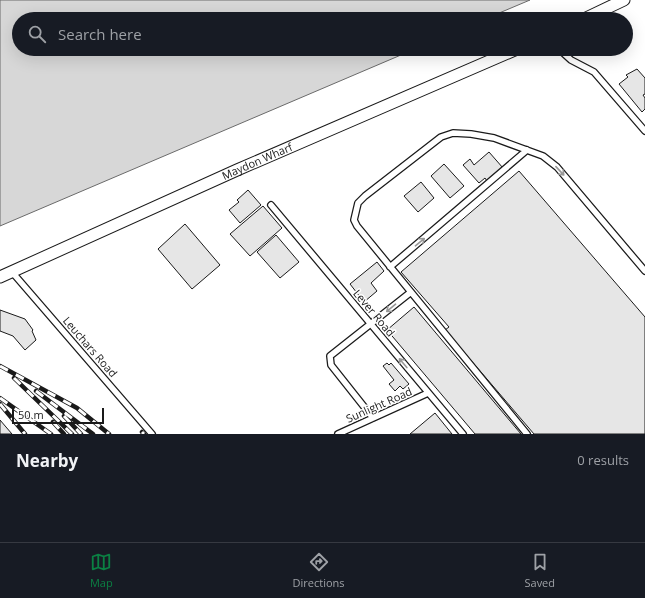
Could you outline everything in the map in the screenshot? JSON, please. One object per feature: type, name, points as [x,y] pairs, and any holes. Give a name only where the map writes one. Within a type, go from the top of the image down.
[{"type":"street","points":[[599,12],[624,0]]},
{"type":"street","name":"Maydon Wharf","points":[[0,277],[237,170],[501,56]]},
{"type":"lane","points":[[567,56],[571,60],[594,72],[645,131]]},
{"type":"lane","points":[[527,434],[357,226],[354,220],[358,203],[441,138],[453,133],[494,138],[543,156],[557,168],[645,271]]},
{"type":"lane","points":[[390,267],[527,150]]},
{"type":"lane","name":"Lever Road","points":[[271,205],[370,325],[463,434]]},
{"type":"lane","name":"Leuchars Road","points":[[12,272],[152,434]]},
{"type":"lane","points":[[373,418],[331,365],[330,356],[411,292]]},
{"type":"lane","name":"Sunlight Road","points":[[338,434],[428,393]]},
{"type":"shaded area","points":[[0,0],[530,0],[502,12],[12,12],[12,56],[399,56],[0,226]]},
{"type":"building","points":[[637,69],[645,78],[645,94],[643,95],[645,98],[645,109],[642,112],[619,84],[628,77],[626,75]]},
{"type":"building","points":[[489,152],[503,168],[487,181],[485,178],[479,183],[463,165],[470,159],[474,165]]},
{"type":"building","points":[[444,164],[464,186],[450,198],[431,176]]},
{"type":"building","points":[[519,171],[645,317],[645,434],[534,434],[445,330],[449,327],[401,272]]},
{"type":"building","points":[[421,182],[434,198],[418,212],[404,196]]},
{"type":"building","points":[[248,190],[261,205],[240,223],[229,210],[239,202],[237,200]]},
{"type":"building","points":[[263,206],[282,228],[250,256],[230,234]]},
{"type":"building","points":[[185,224],[220,265],[192,289],[158,249]]},
{"type":"building","points":[[276,235],[299,262],[280,278],[257,252]]},
{"type":"building","points":[[377,262],[384,271],[371,283],[377,291],[364,302],[350,284]]},
{"type":"building","points":[[414,307],[521,434],[475,434],[387,330]]},
{"type":"building","points":[[0,310],[25,319],[33,330],[32,331],[36,340],[25,350],[13,336],[0,331]]},
{"type":"building","points":[[387,363],[389,365],[391,363],[409,384],[403,389],[400,386],[395,391],[389,384],[394,380],[383,366]]},
{"type":"building","points":[[435,413],[452,434],[410,434]]},
{"type":"building","points":[[0,420],[12,434],[0,434]]},
{"type":"railway","points":[[0,366],[77,408],[109,434]]},
{"type":"railway","points":[[14,378],[72,434]]},
{"type":"railway","points":[[36,391],[93,434]]},
{"type":"railway","points":[[0,398],[51,434]]},
{"type":"railway","points":[[0,404],[25,434]]},
{"type":"railway","points":[[64,416],[81,434]]},
{"type":"railway","points":[[53,422],[64,434]]}]
